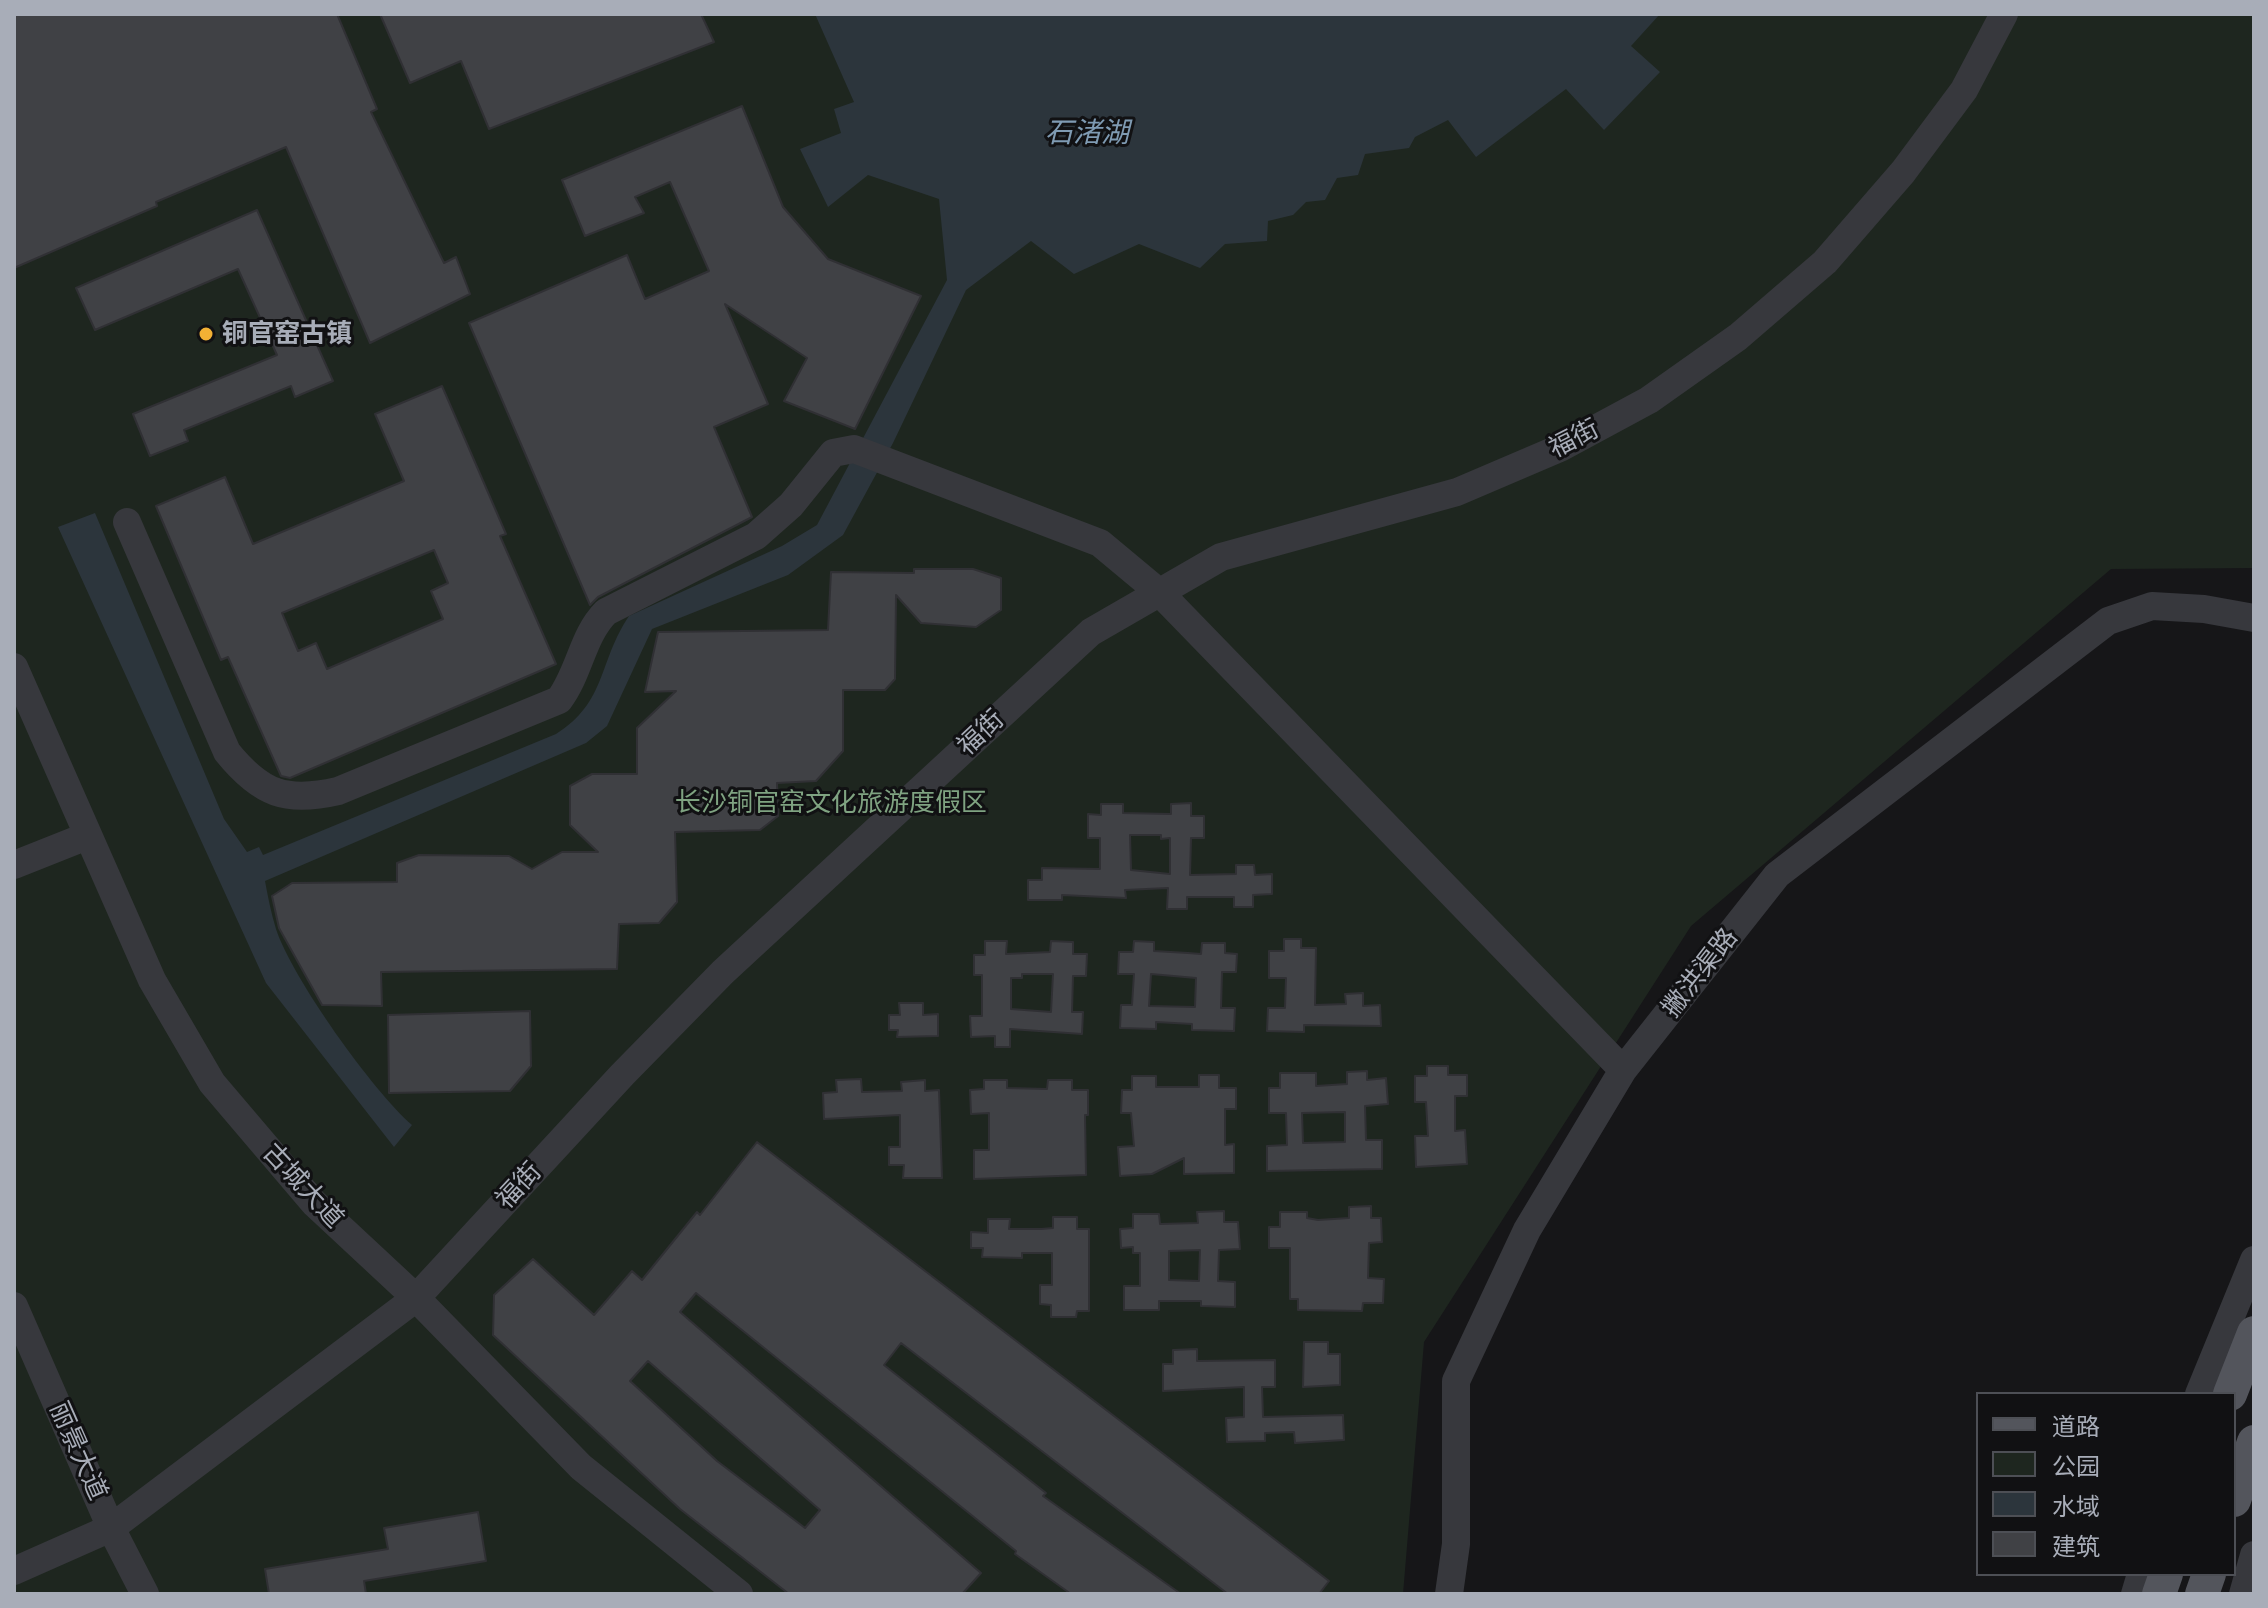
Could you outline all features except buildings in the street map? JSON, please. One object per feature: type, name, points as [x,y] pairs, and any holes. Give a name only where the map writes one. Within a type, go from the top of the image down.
[{"type":"main road","points":[[2231,1392],[2254,1333]]},
{"type":"main road","points":[[2236,1494],[2254,1442]]},
{"type":"street","name":"福街","points":[[14,1571],[111,1528],[416,1298],[622,1075],[723,972],[1091,632],[1221,557],[1457,492],[1560,448],[1649,400],[1738,337],[1825,262],[1903,172],[1964,90],[2004,14]]},
{"type":"street","points":[[127,522],[227,752],[243,773],[262,787],[281,796],[309,798],[338,791],[559,700],[573,681],[592,626],[606,612],[756,536],[791,505],[833,453],[854,449],[1100,543],[1160,593],[1623,1070]]},
{"type":"street","name":"撇洪渠路","points":[[1449,1594],[1456,1544],[1456,1381],[1527,1230],[1623,1070],[1777,875],[2108,621],[2152,606],[2204,609],[2254,618]]},
{"type":"street","name":"古城大道","points":[[14,667],[152,980],[212,1083],[314,1203],[416,1298],[581,1467],[739,1594]]},
{"type":"street","points":[[14,865],[87,836]]},
{"type":"street","points":[[2200,1392],[2254,1260]]},
{"type":"street","name":"丽景大道","points":[[14,1306],[111,1528],[145,1594]]},
{"type":"street","points":[[2243,1594],[2254,1555]]},
{"type":"green space","name":"长沙铜官窑文化旅游度假区","points":[[14,14],[2254,14],[2254,568],[2111,569],[1691,926],[1424,1342],[1403,1594],[14,1594]]},
{"type":"water","name":"石渚湖","points":[[815,14],[1660,14],[1631,46],[1660,72],[1604,130],[1566,89],[1476,157],[1448,120],[1415,137],[1409,148],[1365,154],[1358,175],[1337,178],[1325,200],[1306,202],[1293,215],[1268,221],[1267,241],[1225,244],[1200,268],[1139,244],[1074,274],[1031,241],[966,290],[893,443],[843,535],[788,575],[652,629],[607,726],[586,743],[265,881],[276,929],[299,976],[356,1061],[412,1125],[394,1147],[266,983],[58,527],[95,513],[224,819],[247,852],[259,847],[263,855],[556,734],[585,709],[629,616],[782,546],[817,525],[947,280],[939,199],[868,175],[828,207],[800,149],[841,133],[834,109],[854,102]]},
{"type":"place","name":"铜官窑古镇","points":[[206,334]]}]
